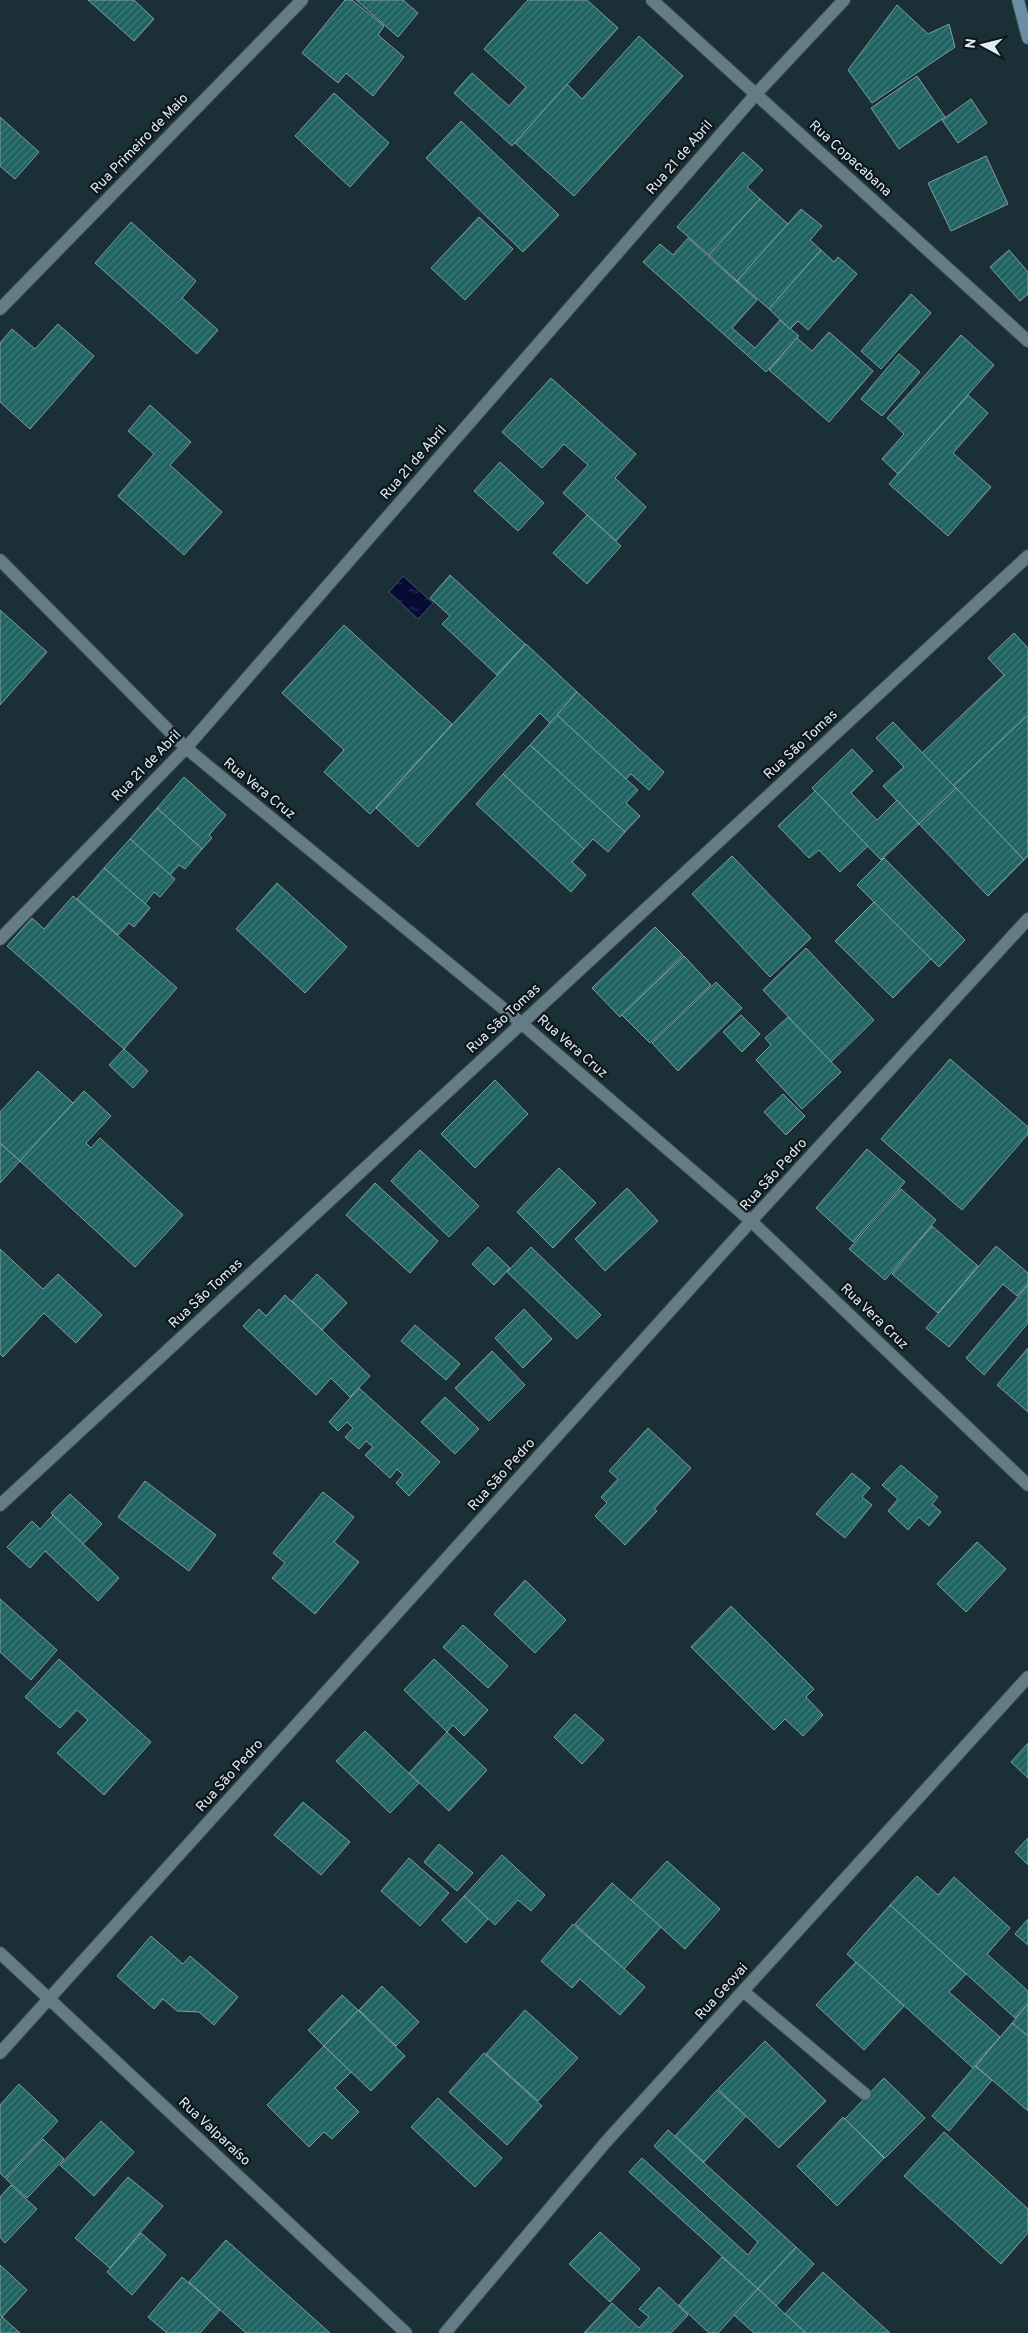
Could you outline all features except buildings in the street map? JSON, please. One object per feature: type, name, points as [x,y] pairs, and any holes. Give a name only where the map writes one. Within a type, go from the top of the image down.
[{"type":"street","name":"Rua Primeiro de Maio","points":[[0,309],[302,0]]},
{"type":"street","name":"Rua Copacabana","points":[[652,0],[1028,341]]},
{"type":"street","name":"Rua 21 de Abril","points":[[0,939],[186,748],[756,94],[844,0]]},
{"type":"street","points":[[1018,0],[1028,38]]},
{"type":"street","name":"Rua São Tomas","points":[[0,1505],[1028,556]]},
{"type":"street","name":"Rua Vera Cruz","points":[[0,560],[186,748],[522,1023],[752,1221],[1028,1485]]},
{"type":"street","name":"Rua São Pedro","points":[[0,2053],[752,1221],[1028,919]]},
{"type":"street","name":"Rua Geovai","points":[[445,2333],[605,2143],[1028,1677]]},
{"type":"street","name":"Rua Valparaíso","points":[[0,1953],[406,2333]]},
{"type":"street","points":[[743,1991],[865,2094]]},
{"type":"water","points":[[403,576],[433,603],[418,619],[389,592]]}]
